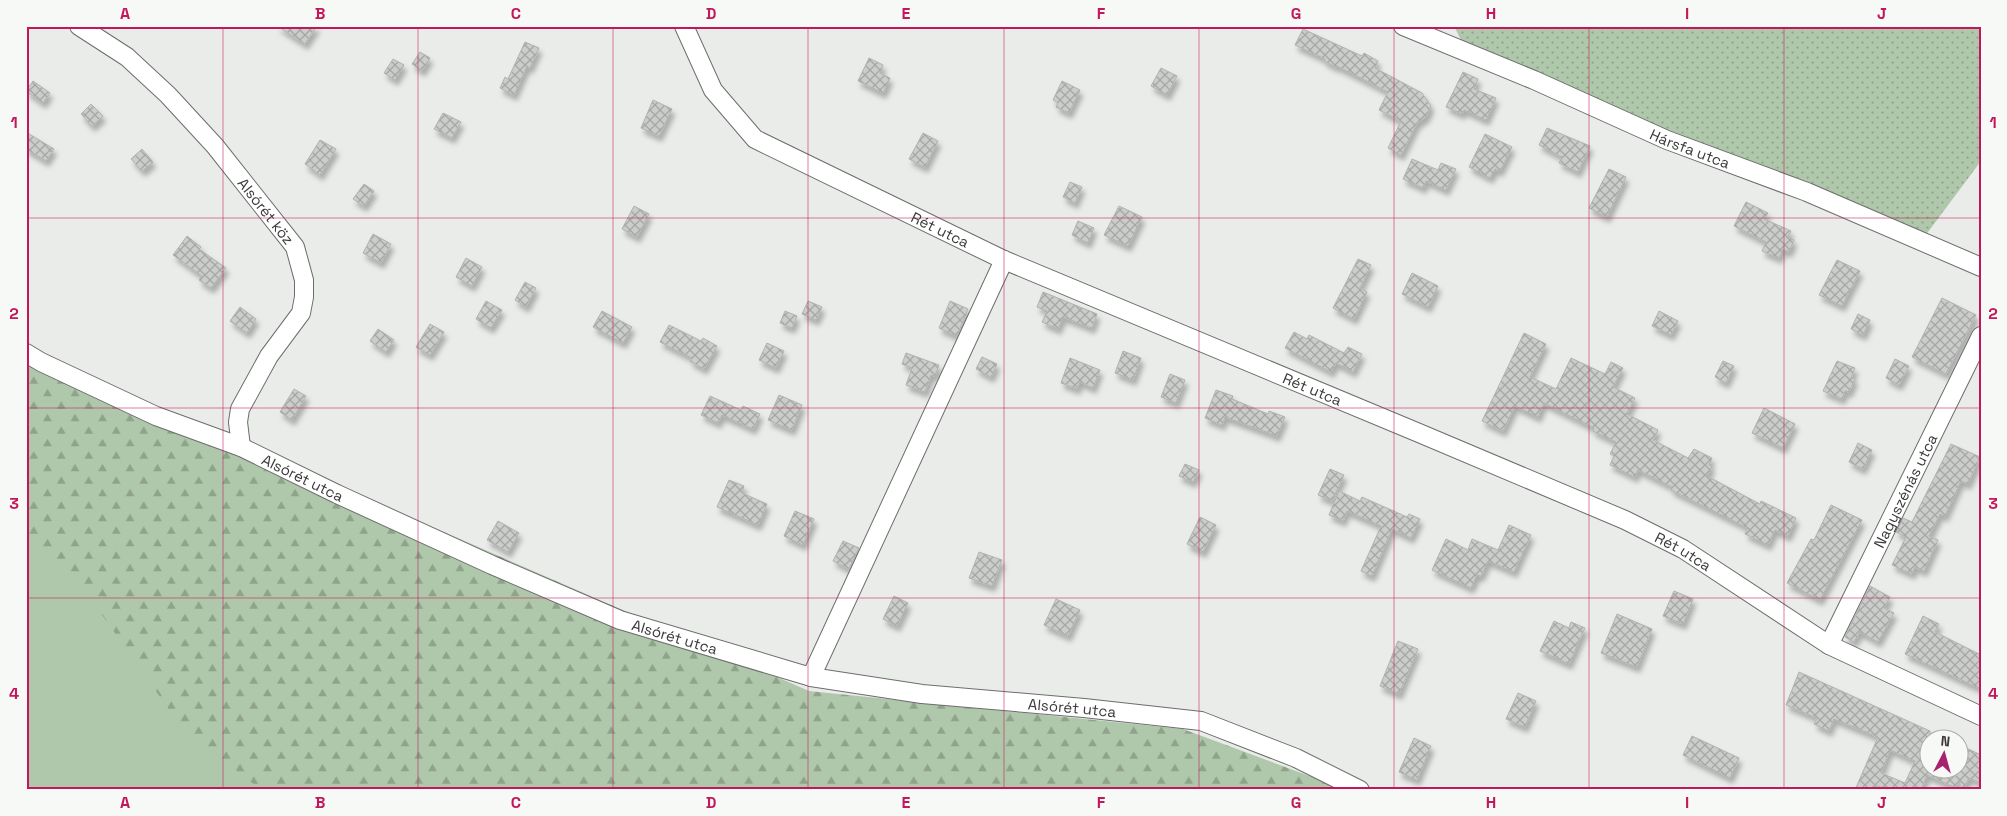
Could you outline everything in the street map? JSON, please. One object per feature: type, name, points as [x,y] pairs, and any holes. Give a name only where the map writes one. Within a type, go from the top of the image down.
[{"type":"street","name":"Alsórét köz","points":[[79,26],[127,57],[168,94],[214,146],[295,247],[304,280],[304,297],[301,312],[269,356],[240,409],[238,422],[241,447]]},
{"type":"street","name":"Rét utca","points":[[684,26],[713,90],[755,139],[1004,260],[1625,520],[1683,549],[1828,645],[1981,716]]},
{"type":"street","name":"Hársfa utca","points":[[1402,26],[1534,80],[1676,143],[1807,192],[1981,267]]},
{"type":"street","points":[[811,677],[1004,260]]},
{"type":"street","name":"Nagyszénás utca","points":[[1828,645],[1981,336]]},
{"type":"street","name":"Alsórét utca","points":[[26,352],[41,362],[156,416],[241,447],[336,494],[492,565],[620,620],[811,677],[922,694],[1084,708],[1202,721],[1296,758],[1360,790]]},
{"type":"green space","points":[[1454,26],[1981,26],[1981,161],[1925,236],[1645,127],[1464,46]]},
{"type":"green space","points":[[26,350],[809,691],[1183,729],[1347,790],[26,790]]},
{"type":"green space","points":[[26,545],[81,585],[182,728],[261,790],[26,790]]},
{"type":"building","points":[[277,26],[317,26],[305,44]]},
{"type":"building","points":[[1303,29],[1362,56],[1364,53],[1378,61],[1375,68],[1422,93],[1431,106],[1426,117],[1417,123],[1401,155],[1388,148],[1401,121],[1379,110],[1388,92],[1295,45]]},
{"type":"building","points":[[525,42],[539,48],[530,68],[527,66],[514,95],[500,88],[505,77],[508,79]]},
{"type":"building","points":[[420,52],[430,58],[422,71],[412,64]]},
{"type":"building","points":[[869,58],[883,65],[880,73],[890,78],[883,93],[858,81]]},
{"type":"building","points":[[393,59],[404,65],[395,80],[384,73]]},
{"type":"building","points":[[1161,68],[1177,76],[1167,95],[1151,86]]},
{"type":"building","points":[[1463,72],[1478,79],[1474,89],[1496,98],[1486,120],[1464,110],[1462,114],[1446,107]]},
{"type":"building","points":[[33,81],[50,93],[43,103],[26,91]]},
{"type":"building","points":[[1062,81],[1080,90],[1069,113],[1056,107],[1058,103],[1053,100]]},
{"type":"building","points":[[653,100],[672,109],[659,136],[641,128]]},
{"type":"building","points":[[91,104],[103,116],[92,126],[81,114]]},
{"type":"building","points":[[443,113],[461,122],[452,138],[434,129]]},
{"type":"building","points":[[1547,128],[1590,146],[1578,172],[1559,163],[1562,157],[1539,145]]},
{"type":"building","points":[[26,132],[54,149],[46,161],[26,149]]},
{"type":"building","points":[[923,133],[938,141],[925,167],[909,159]]},
{"type":"building","points":[[1485,134],[1512,147],[1500,171],[1495,169],[1490,178],[1469,167]]},
{"type":"building","points":[[320,140],[336,149],[320,175],[305,164]]},
{"type":"building","points":[[142,149],[153,162],[142,171],[131,159]]},
{"type":"building","points":[[1412,159],[1438,170],[1441,163],[1456,169],[1446,190],[1426,181],[1423,188],[1403,179]]},
{"type":"building","points":[[1609,169],[1626,177],[1607,217],[1589,208]]},
{"type":"building","points":[[1070,182],[1082,187],[1075,203],[1063,197]]},
{"type":"building","points":[[364,184],[374,191],[364,206],[353,199]]},
{"type":"building","points":[[1746,202],[1768,213],[1764,219],[1791,231],[1788,237],[1794,240],[1789,252],[1783,249],[1779,258],[1762,251],[1766,242],[1734,226]]},
{"type":"building","points":[[634,206],[649,214],[637,237],[622,229]]},
{"type":"building","points":[[1119,206],[1142,217],[1128,246],[1104,235]]},
{"type":"building","points":[[1078,221],[1094,228],[1088,243],[1072,235]]},
{"type":"building","points":[[373,234],[391,244],[381,263],[363,253]]},
{"type":"building","points":[[187,236],[201,247],[199,249],[226,268],[211,288],[199,280],[202,276],[173,255]]},
{"type":"building","points":[[466,258],[482,267],[472,286],[456,277]]},
{"type":"building","points":[[1358,259],[1371,265],[1360,288],[1367,292],[1354,319],[1333,308]]},
{"type":"building","points":[[1837,260],[1860,271],[1842,306],[1819,295]]},
{"type":"building","points":[[1412,273],[1438,286],[1428,307],[1402,294]]},
{"type":"building","points":[[525,282],[536,288],[526,307],[515,300]]},
{"type":"building","points":[[1043,292],[1097,314],[1092,328],[1063,317],[1058,329],[1042,322],[1047,311],[1037,307]]},
{"type":"building","points":[[1942,298],[1976,315],[1946,374],[1912,357]]},
{"type":"building","points":[[486,301],[502,310],[491,328],[476,319]]},
{"type":"building","points":[[808,301],[822,307],[816,320],[802,314]]},
{"type":"building","points":[[950,301],[968,309],[957,336],[939,328]]},
{"type":"building","points":[[240,307],[256,319],[247,333],[230,321]]},
{"type":"building","points":[[602,311],[632,327],[623,343],[593,327]]},
{"type":"building","points":[[785,311],[797,316],[792,328],[780,323]]},
{"type":"building","points":[[1659,311],[1678,321],[1671,335],[1652,326]]},
{"type":"building","points":[[1858,314],[1870,320],[1863,335],[1851,329]]},
{"type":"building","points":[[430,324],[444,332],[430,355],[416,347]]},
{"type":"building","points":[[669,325],[701,341],[703,338],[717,346],[704,369],[690,361],[692,358],[660,342]]},
{"type":"building","points":[[378,329],[394,340],[386,352],[370,341]]},
{"type":"building","points":[[1294,332],[1307,339],[1309,335],[1344,353],[1348,347],[1362,354],[1353,372],[1336,363],[1331,372],[1285,348]]},
{"type":"building","points":[[1524,333],[1546,344],[1530,377],[1556,389],[1571,358],[1605,374],[1611,362],[1623,368],[1613,387],[1635,398],[1627,414],[1658,430],[1653,440],[1688,458],[1694,449],[1712,458],[1709,465],[1712,467],[1707,476],[1760,504],[1761,501],[1796,518],[1788,536],[1775,530],[1768,545],[1745,534],[1748,528],[1671,490],[1672,487],[1638,470],[1635,477],[1610,465],[1614,456],[1610,454],[1616,442],[1593,431],[1594,428],[1544,403],[1538,417],[1515,406],[1503,431],[1482,421]]},
{"type":"building","points":[[767,343],[784,351],[776,368],[759,360]]},
{"type":"building","points":[[1123,351],[1141,358],[1133,380],[1115,373]]},
{"type":"building","points":[[906,353],[939,365],[935,376],[931,375],[925,392],[906,385],[912,368],[902,364]]},
{"type":"building","points":[[982,357],[997,364],[991,377],[976,369]]},
{"type":"building","points":[[1070,358],[1100,370],[1093,388],[1080,382],[1077,389],[1061,383]]},
{"type":"building","points":[[1895,359],[1909,366],[1899,385],[1886,378]]},
{"type":"building","points":[[1723,361],[1734,366],[1726,383],[1715,377]]},
{"type":"building","points":[[1837,361],[1855,368],[1851,378],[1855,379],[1849,392],[1845,391],[1842,399],[1823,391]]},
{"type":"building","points":[[1170,374],[1185,380],[1176,403],[1161,397]]},
{"type":"building","points":[[294,389],[306,396],[292,420],[280,412]]},
{"type":"building","points":[[1216,390],[1233,396],[1232,399],[1268,414],[1269,411],[1285,417],[1277,436],[1225,417],[1222,425],[1205,418]]},
{"type":"building","points":[[779,395],[802,405],[792,430],[768,420]]},
{"type":"building","points":[[710,396],[741,410],[743,406],[760,414],[753,429],[722,415],[718,423],[701,415]]},
{"type":"building","points":[[1764,408],[1795,424],[1783,448],[1752,433]]},
{"type":"building","points":[[1858,443],[1872,450],[1863,469],[1849,462]]},
{"type":"building","points":[[1951,444],[1980,457],[1968,484],[1961,481],[1945,516],[1940,514],[1929,536],[1938,540],[1924,571],[1915,567],[1912,574],[1892,565],[1906,537],[1896,532],[1903,518],[1912,522]]},
{"type":"building","points":[[1185,464],[1199,470],[1193,482],[1179,476]]},
{"type":"building","points":[[1330,469],[1344,475],[1332,501],[1318,495]]},
{"type":"building","points":[[729,480],[744,486],[742,493],[767,504],[758,525],[717,507]]},
{"type":"building","points":[[1339,491],[1360,501],[1362,497],[1407,517],[1409,514],[1420,519],[1411,538],[1392,529],[1372,576],[1361,571],[1381,526],[1347,511],[1343,521],[1329,515]]},
{"type":"building","points":[[1831,505],[1862,520],[1820,600],[1787,583],[1811,539],[1814,540]]},
{"type":"building","points":[[795,511],[814,519],[803,545],[784,536]]},
{"type":"building","points":[[1200,517],[1216,525],[1203,552],[1187,544]]},
{"type":"building","points":[[498,521],[519,533],[508,552],[487,540]]},
{"type":"building","points":[[1509,525],[1531,535],[1514,572],[1488,561],[1481,576],[1477,575],[1471,588],[1432,570],[1446,539],[1468,550],[1472,539],[1498,550]]},
{"type":"building","points":[[843,541],[859,548],[849,569],[833,561]]},
{"type":"building","points":[[979,552],[1002,560],[992,586],[969,578]]},
{"type":"building","points":[[1870,586],[1890,597],[1884,608],[1894,613],[1878,642],[1860,632],[1854,642],[1845,637]]},
{"type":"building","points":[[1674,591],[1693,599],[1683,624],[1663,616]]},
{"type":"building","points":[[894,596],[908,603],[897,626],[883,619]]},
{"type":"building","points":[[1056,599],[1080,610],[1068,636],[1044,625]]},
{"type":"building","points":[[1617,614],[1652,629],[1637,667],[1601,653]]},
{"type":"building","points":[[1923,616],[1939,624],[1935,632],[1981,655],[1981,689],[1905,654]]},
{"type":"building","points":[[1554,621],[1569,628],[1571,622],[1585,628],[1569,664],[1540,651]]},
{"type":"building","points":[[1398,641],[1418,649],[1399,694],[1380,686]]},
{"type":"building","points":[[1799,672],[1923,728],[1920,728],[1920,778],[1926,778],[1921,790],[1888,790],[1875,785],[1873,790],[1855,790],[1878,737],[1834,719],[1829,731],[1814,724],[1817,718],[1786,705]],"holes":[[[1890,750],[1915,761],[1905,783],[1881,773]]]},
{"type":"building","points":[[1518,693],[1536,701],[1525,727],[1506,719]]},
{"type":"building","points":[[1692,736],[1739,758],[1730,778],[1683,755]]},
{"type":"building","points":[[1414,738],[1431,746],[1417,780],[1399,772]]},
{"type":"building","points":[[1970,750],[1981,755],[1981,783],[1969,778]]},
{"type":"building","points":[[1934,778],[1969,778],[1963,790],[1960,790],[1960,781],[1956,788]]}]
